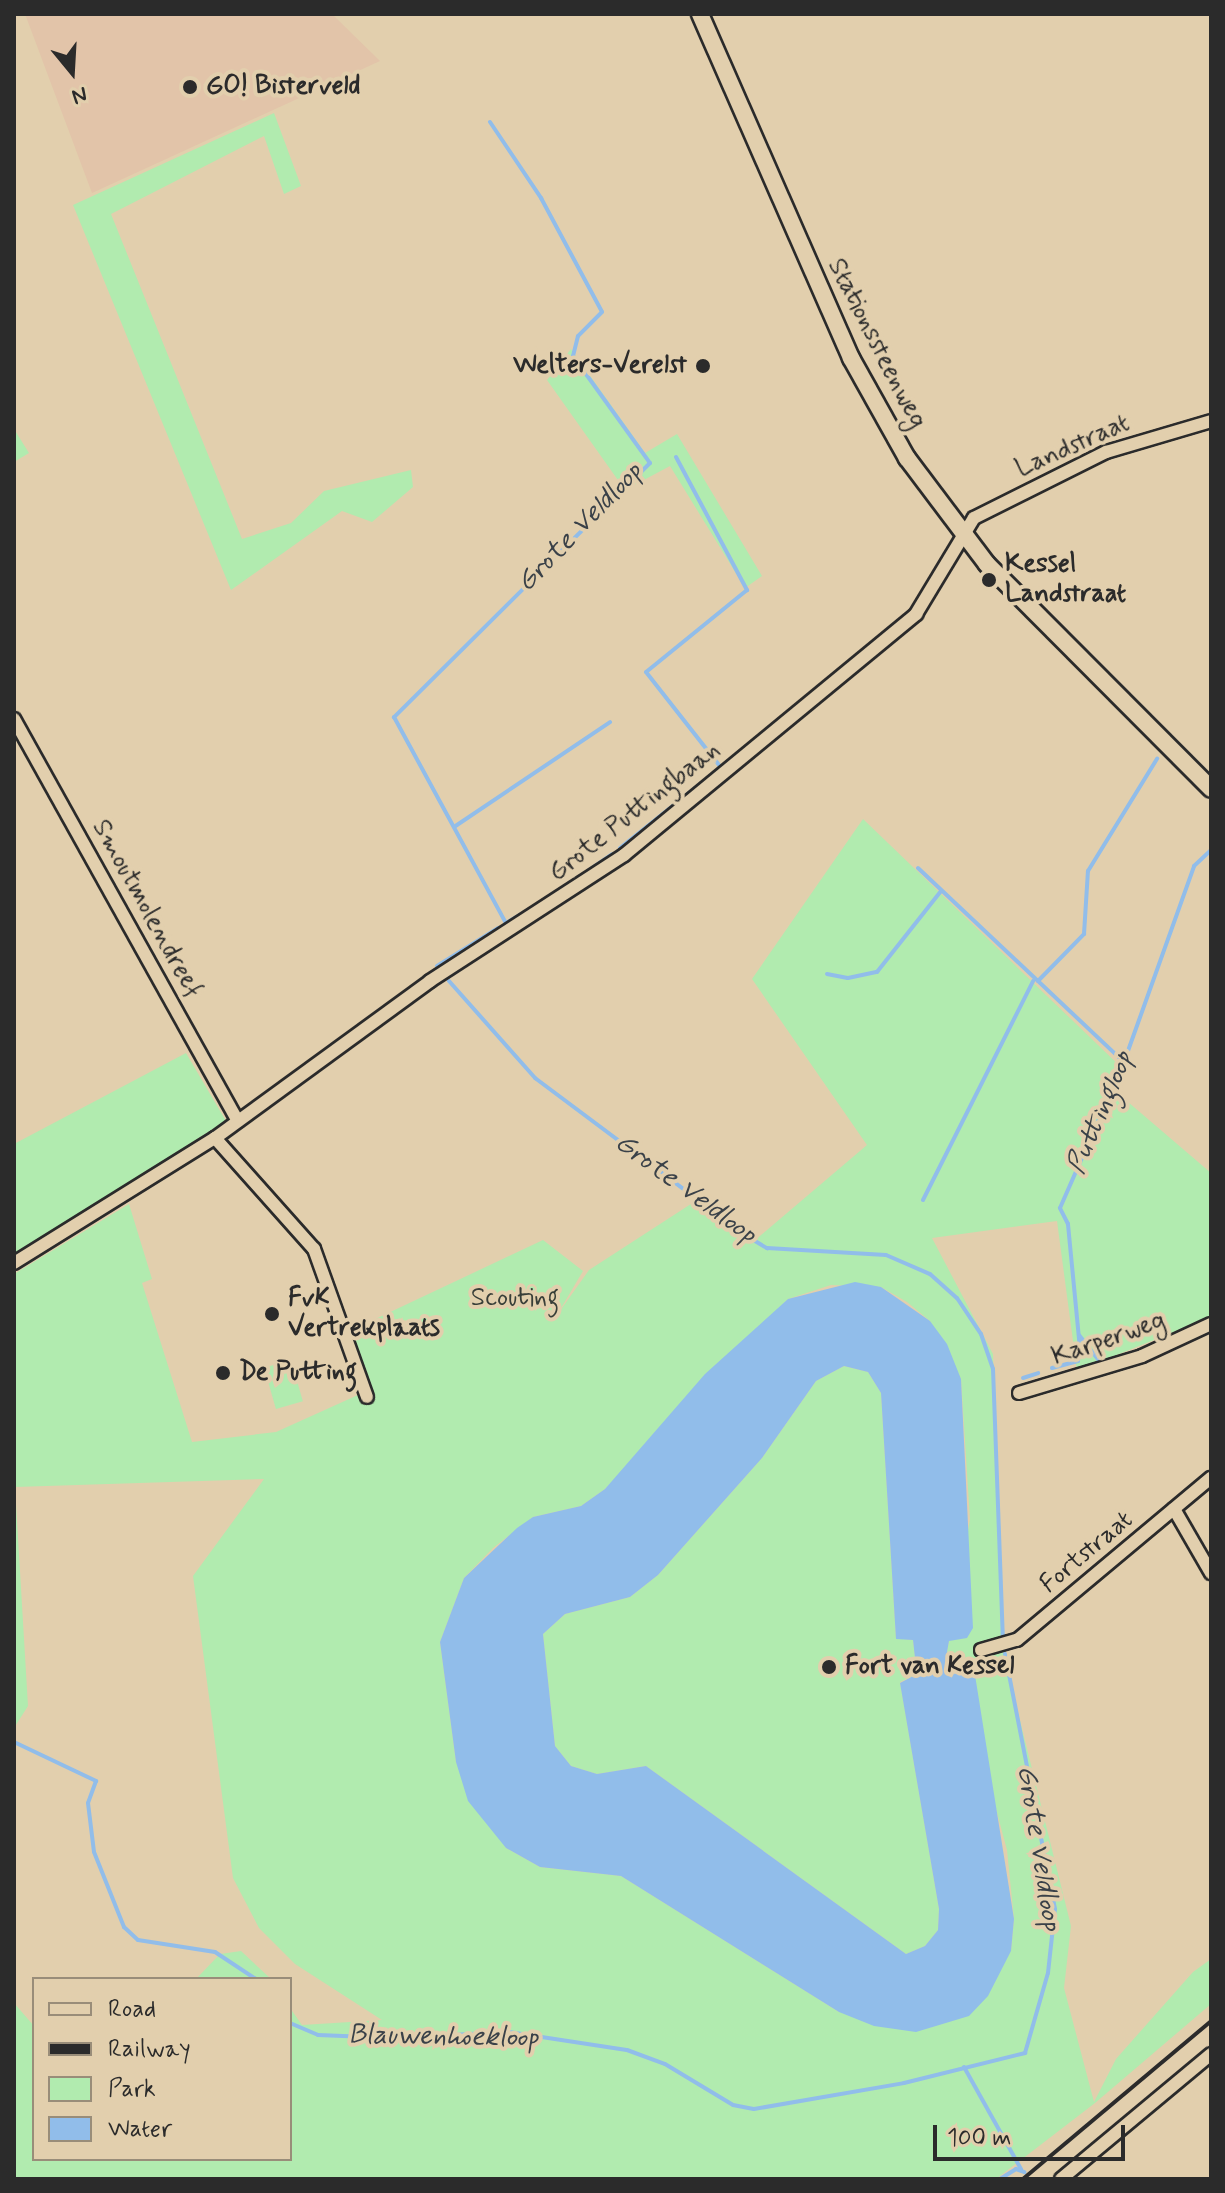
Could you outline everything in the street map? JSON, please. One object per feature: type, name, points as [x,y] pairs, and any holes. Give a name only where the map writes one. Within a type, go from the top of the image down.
[{"type":"street","name":"Stationssteenweg","points":[[700,14],[851,358],[907,458],[987,564],[1208,780]]},
{"type":"street","name":"Landstraat","points":[[962,532],[974,518],[1106,452],[1211,421]]},
{"type":"street","name":"Grote Puttingbaan","points":[[14,1263],[215,1138],[430,981],[624,855],[916,614],[962,532]]},
{"type":"street","name":"Smoutmolendreef","points":[[14,719],[238,1121]]},
{"type":"street","points":[[215,1138],[314,1249],[367,1397]]},
{"type":"street","name":"Karperweg","points":[[1019,1393],[1131,1360],[1211,1324]]},
{"type":"street","name":"Fortstraat","points":[[984,1650],[1017,1640],[1211,1478]]},
{"type":"street","points":[[1174,1509],[1211,1573]]},
{"type":"street","points":[[1061,2179],[1211,2054]]},
{"type":"shaded area","name":"GO! Bisterveld","points":[[25,14],[332,14],[380,61],[92,193]]},
{"type":"green space","points":[[274,113],[301,186],[284,194],[264,136],[111,214],[242,539],[291,523],[324,491],[411,470],[413,487],[372,522],[342,511],[231,590],[73,205]]},
{"type":"green space","points":[[571,349],[645,453],[677,434],[762,576],[745,588],[670,466],[625,490],[547,380]]},
{"type":"green space","points":[[14,429],[29,453],[14,462]]},
{"type":"green space","name":"Scouting","points":[[863,819],[1124,1070],[1114,1090],[1211,1173],[1211,1317],[1077,1371],[1057,1221],[932,1238],[993,1354],[1003,1652],[1071,1926],[1064,1988],[1094,2102],[1116,2059],[1193,1972],[1211,1959],[1211,2004],[1095,2103],[996,2179],[14,2179],[14,2003],[32,2024],[32,2161],[292,2161],[292,2011],[302,2025],[382,2020],[295,1964],[259,1928],[233,1878],[193,1576],[264,1479],[15,1487],[28,1706],[14,1728],[14,1274],[129,1204],[152,1279],[142,1283],[192,1442],[276,1432],[369,1390],[350,1331],[543,1240],[583,1271],[557,1315],[589,1270],[694,1202],[754,1241],[867,1145],[752,979]],"holes":[[[831,1285],[881,1287],[907,1302],[930,1321],[961,1379],[970,1519],[947,1652],[953,1668],[958,1667],[1007,1850],[1014,1919],[1011,1951],[839,2012],[621,1876],[540,1867],[506,1848],[456,1762],[440,1642],[464,1578],[493,1548],[533,1517],[581,1506],[605,1489],[788,1299]]]},
{"type":"green space","points":[[186,1053],[226,1121],[14,1254],[14,1144]]},
{"type":"green space","points":[[291,1360],[303,1401],[276,1409],[264,1368]]},
{"type":"green space","points":[[844,1366],[868,1372],[881,1393],[896,1638],[913,1640],[917,1674],[900,1682],[939,1909],[938,1930],[925,1946],[906,1954],[646,1766],[597,1774],[571,1766],[555,1746],[543,1634],[565,1614],[630,1597],[658,1575],[762,1458],[816,1381]]},
{"type":"green space","points":[[241,1951],[269,1977],[198,1977],[220,1954]]},
{"type":"water","points":[[855,1282],[881,1287],[930,1321],[947,1344],[961,1379],[973,1628],[967,1638],[949,1641],[947,1652],[953,1668],[959,1663],[975,1675],[1014,1919],[1011,1951],[988,1996],[969,2016],[916,2032],[874,2026],[839,2012],[621,1876],[540,1867],[506,1848],[468,1801],[456,1762],[440,1642],[464,1578],[533,1517],[581,1506],[605,1489],[705,1374],[788,1299]],"holes":[[[844,1366],[868,1372],[881,1393],[896,1639],[913,1640],[917,1674],[900,1683],[939,1909],[938,1930],[925,1946],[906,1954],[646,1766],[597,1774],[571,1766],[555,1746],[543,1634],[565,1614],[630,1597],[658,1575],[762,1458],[816,1381]]]},
{"type":"waterway","name":"Grote Veldloop","points":[[490,122],[541,198],[602,312],[578,336],[573,356],[650,463],[394,717],[506,923],[530,909]]},
{"type":"waterway","points":[[676,457],[747,590],[646,672],[719,765]]},
{"type":"waterway","points":[[454,827],[610,722]]},
{"type":"waterway","points":[[1038,981],[1084,934],[1088,871],[1157,759]]},
{"type":"waterway","points":[[620,848],[704,781]]},
{"type":"waterway","name":"Puttingloop","points":[[1052,1368],[1078,1361],[1080,1349],[1068,1224],[1060,1208],[1124,1062],[1194,866],[1211,850]]},
{"type":"waterway","points":[[588,871],[612,854]]},
{"type":"waterway","points":[[918,868],[1124,1062]]},
{"type":"waterway","points":[[827,974],[848,978],[877,972],[941,891]]},
{"type":"waterway","name":"Grote Veldloop","points":[[437,966],[498,928]]},
{"type":"waterway","name":"Grote Veldloop","points":[[449,981],[535,1078],[745,1235],[767,1248],[886,1255],[930,1274],[957,1298],[981,1334],[993,1369],[1003,1636]]},
{"type":"waterway","points":[[923,1200],[1033,981]]},
{"type":"waterway","points":[[1079,1335],[1099,1361]]},
{"type":"waterway","name":"Puttingloop","points":[[1023,1378],[1038,1373]]},
{"type":"waterway","name":"Blauwenhoekloop","points":[[292,2024],[318,2035],[393,2038],[509,2032],[627,2050],[665,2064],[733,2105],[754,2109],[904,2083],[1025,2053],[1048,1973],[1055,1909],[1005,1654]]},
{"type":"waterway","name":"Blauwenhoekloop","points":[[14,1742],[96,1781],[88,1803],[94,1852],[124,1927],[138,1940],[215,1952],[253,1977]]},
{"type":"waterway","name":"Grote Veldloop","points":[[964,2067],[1021,2169]]},
{"type":"waterway","points":[[1000,2179],[1016,2169],[1024,2172]]},
{"type":"railway","points":[[1023,2179],[1211,2021]]},
{"type":"place","name":"GO! Bisterveld","points":[[190,87]]},
{"type":"place","name":"Welters-Verelst","points":[[703,366]]},
{"type":"place","name":"Kessel Landstraat","points":[[989,580]]},
{"type":"place","name":"FvK Vertrekplaats","points":[[272,1314]]},
{"type":"place","name":"De Putting","points":[[223,1373]]},
{"type":"place","name":"Fort van Kessel","points":[[829,1667]]}]
